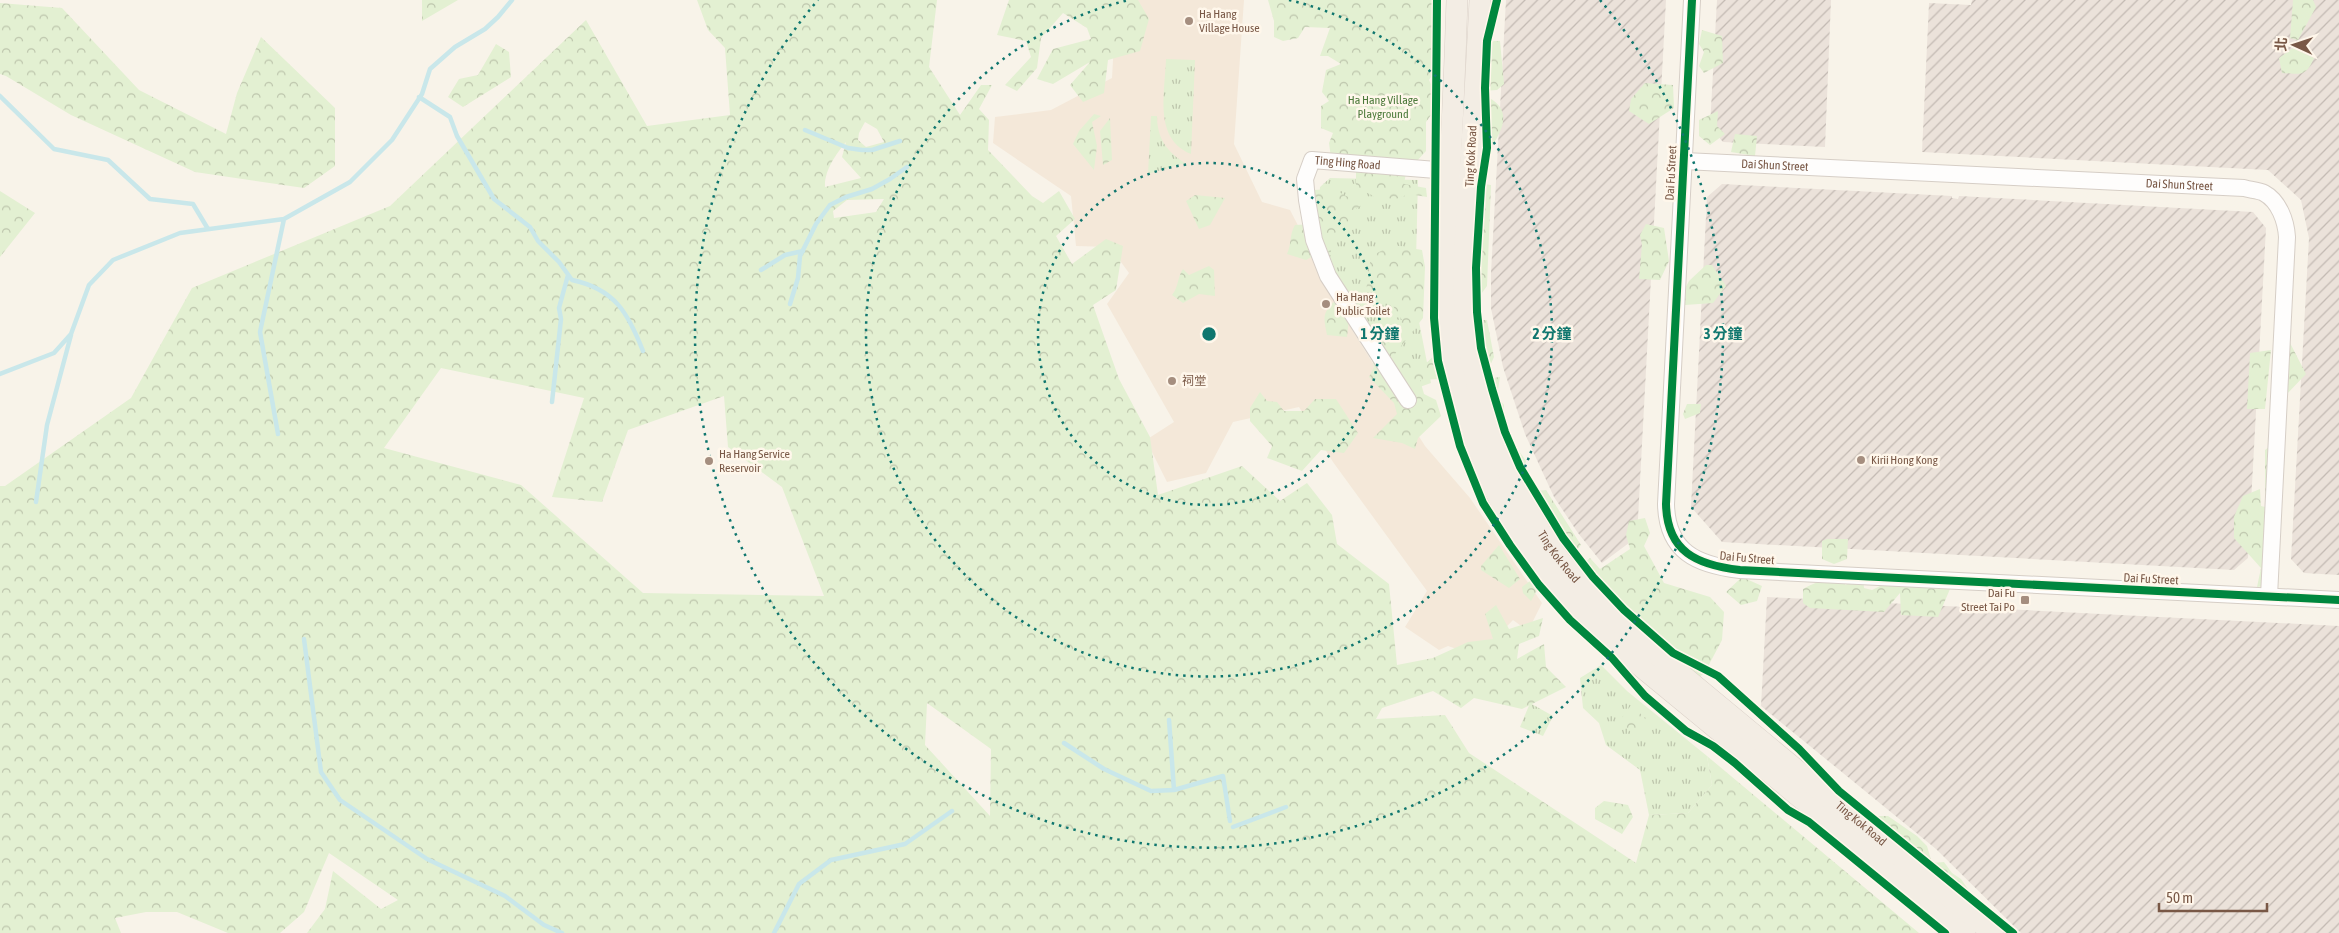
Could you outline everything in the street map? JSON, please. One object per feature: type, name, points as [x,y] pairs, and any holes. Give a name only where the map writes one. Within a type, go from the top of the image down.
[{"type":"main road","name":"Ting Kok Road","points":[[1457,0],[1465,308],[1472,354],[1494,440],[1508,473],[1553,550],[1586,590],[1639,642],[1993,933]]},
{"type":"main road","name":"Ting Kok Road","points":[[1480,0],[1460,171],[1444,267],[1452,360],[1468,423],[1483,464],[1502,503],[1532,552],[1565,596],[1615,646],[1964,933]]},
{"type":"street","name":"Dai Fu Street","points":[[1692,0],[1666,519],[1671,534],[1682,548],[1698,561],[1718,568],[1740,570],[2339,600]]},
{"type":"street","name":"Ting Hing Road","points":[[1408,400],[1328,276],[1314,240],[1304,179],[1312,160],[1460,171]]},
{"type":"street","name":"Dai Shun Street","points":[[1684,161],[2244,188],[2264,193],[2279,209],[2286,223],[2287,237],[2269,596]]},
{"type":"shaded area","points":[[1131,0],[1244,0],[1234,144],[1262,202],[1290,210],[1352,330],[1425,446],[1470,498],[1542,603],[1528,631],[1513,620],[1478,656],[1448,646],[1439,650],[1405,627],[1427,591],[1333,462],[1299,407],[1233,422],[1206,473],[1167,482],[1146,440],[1174,422],[1107,304],[1129,273],[1110,247],[1076,246],[1071,196],[993,143],[995,117],[1051,110],[1112,78],[1114,42]]},
{"type":"shaded area","points":[[1506,0],[1666,0],[1637,537],[1602,563],[1578,533],[1554,497],[1525,434],[1503,367],[1491,308],[1491,273]]},
{"type":"shaded area","points":[[1717,0],[1831,0],[1825,147],[1723,142],[1710,127]]},
{"type":"shaded area","points":[[1972,0],[2339,0],[2339,575],[2304,573],[2291,559],[2309,238],[2301,200],[2268,170],[1922,152],[1929,3],[1971,5]]},
{"type":"shaded area","points":[[1722,184],[1952,196],[1952,198],[1958,199],[1959,196],[2253,212],[2266,228],[2248,558],[2234,570],[1722,542],[1691,507],[1707,197]]},
{"type":"shaded area","points":[[1767,597],[2339,626],[2339,933],[2021,933],[1936,849],[1761,706]]},
{"type":"green space","points":[[422,0],[458,0],[422,21]]},
{"type":"green space","points":[[697,0],[937,0],[929,67],[960,115],[981,85],[992,85],[979,109],[989,120],[988,150],[1032,196],[1043,203],[1059,191],[1075,219],[1056,236],[1072,264],[1106,239],[1123,246],[1116,290],[1093,305],[1119,379],[1150,437],[1158,495],[1242,466],[1280,501],[1307,483],[1332,515],[1337,544],[1389,584],[1397,665],[1433,658],[1468,642],[1493,639],[1485,614],[1496,605],[1509,629],[1543,618],[1539,636],[1519,644],[1517,659],[1544,644],[1546,667],[1566,687],[1522,709],[1474,698],[1461,708],[1433,691],[1382,708],[1376,719],[1445,715],[1469,753],[1636,863],[1649,815],[1688,813],[1712,785],[1707,756],[1919,933],[307,933],[325,909],[333,871],[381,909],[398,900],[329,853],[304,912],[280,933],[228,933],[177,912],[146,912],[115,918],[121,933],[0,933],[0,486],[5,486],[131,398],[192,288],[390,206],[586,20],[647,126],[730,115],[725,48],[708,30]],"holes":[[[865,122],[877,129],[884,142],[866,147],[858,140],[859,133]],[[846,142],[842,157],[861,178],[825,187],[826,175],[835,157]],[[884,199],[876,212],[834,218],[833,211],[847,200]],[[441,368],[584,398],[552,497],[602,502],[628,430],[724,396],[728,447],[782,487],[824,596],[643,593],[521,485],[384,448]],[[927,703],[991,749],[990,816],[925,745]]]},
{"type":"green space","points":[[1009,0],[1138,0],[1149,19],[1140,51],[1108,60],[1104,93],[1083,102],[1070,85],[1090,62],[1053,84],[1037,79],[1053,49],[1091,39],[1087,28],[1063,13],[1041,38],[1037,68],[1017,91],[1005,85],[1031,57],[1026,41],[997,35]]},
{"type":"green space","name":"Ha Hang Village Playground","points":[[1268,0],[1432,0],[1442,48],[1440,63],[1429,80],[1440,103],[1426,122],[1426,151],[1406,173],[1404,184],[1426,188],[1427,197],[1409,194],[1396,199],[1374,197],[1356,186],[1356,170],[1331,158],[1329,143],[1333,133],[1321,128],[1321,106],[1329,101],[1322,92],[1326,70],[1341,64],[1328,56],[1320,56],[1330,28],[1305,27],[1298,38],[1283,41],[1274,37],[1274,21]]},
{"type":"green space","points":[[2293,0],[2313,0],[2316,7],[2298,40],[2290,38]]},
{"type":"green space","points":[[0,3],[62,8],[139,90],[226,134],[237,93],[261,37],[335,108],[335,166],[304,188],[195,172],[71,115],[0,74]]},
{"type":"green space","points":[[1702,30],[1722,36],[1723,63],[1704,73],[1699,66],[1704,52],[1699,44]]},
{"type":"green space","points":[[1494,41],[1500,41],[1504,84],[1497,90],[1483,91],[1481,47]]},
{"type":"green space","points":[[496,44],[509,52],[511,77],[463,107],[448,97],[459,79],[478,75]]},
{"type":"green space","points":[[2293,48],[2314,58],[2308,68],[2302,73],[2282,73],[2279,58]]},
{"type":"green space","points":[[1166,59],[1195,60],[1191,154],[1179,147],[1171,137],[1166,126],[1163,100]]},
{"type":"green space","points":[[1645,83],[1673,85],[1674,108],[1649,124],[1629,111],[1631,99]]},
{"type":"green space","points":[[1483,95],[1493,100],[1499,106],[1503,119],[1499,134],[1489,150],[1476,151]]},
{"type":"green space","points":[[1718,111],[1717,126],[1725,134],[1710,145],[1699,136],[1699,120]]},
{"type":"green space","points":[[1094,114],[1101,116],[1092,122],[1097,146],[1094,170],[1073,144],[1079,131]]},
{"type":"green space","points":[[1151,116],[1157,116],[1157,124],[1164,144],[1185,163],[1148,174]]},
{"type":"green space","points":[[1110,118],[1112,160],[1103,165],[1100,131]]},
{"type":"green space","points":[[1735,134],[1757,136],[1755,156],[1731,152]]},
{"type":"green space","points":[[1330,178],[1418,180],[1415,301],[1431,383],[1414,389],[1351,307],[1327,257],[1312,201],[1319,200],[1320,187]]},
{"type":"green space","points":[[1478,183],[1491,185],[1487,286],[1479,297],[1461,302]]},
{"type":"green space","points":[[1334,189],[1346,196],[1366,202],[1356,209],[1345,212],[1350,223],[1341,227],[1335,233],[1331,252],[1315,255],[1306,260],[1287,254],[1295,225],[1316,224],[1321,211],[1313,190]]},
{"type":"green space","points":[[0,191],[35,213],[0,257]]},
{"type":"green space","points":[[1195,195],[1225,198],[1210,225],[1199,229],[1186,201]]},
{"type":"green space","points":[[1646,224],[1664,228],[1669,261],[1660,280],[1639,279],[1642,245],[1640,235]]},
{"type":"green space","points":[[1393,245],[1422,250],[1425,267],[1423,318],[1395,354],[1398,363],[1407,360],[1420,369],[1441,349],[1444,368],[1438,379],[1420,380],[1424,394],[1436,400],[1441,416],[1418,438],[1415,449],[1402,443],[1373,438],[1397,414],[1394,403],[1369,377],[1374,367],[1370,349],[1391,337],[1390,319],[1402,320],[1386,295],[1366,291],[1371,256]]},
{"type":"green space","points":[[1706,265],[1712,265],[1726,286],[1713,303],[1685,305],[1682,294],[1689,281]]},
{"type":"green space","points":[[1209,266],[1214,270],[1215,296],[1199,294],[1183,303],[1172,295],[1183,269],[1189,275]]},
{"type":"green space","points":[[1338,298],[1349,318],[1347,337],[1327,335],[1326,311]]},
{"type":"green space","points":[[1470,320],[1487,320],[1494,357],[1489,368],[1483,370]]},
{"type":"green space","points":[[2289,341],[2306,374],[2284,397]]},
{"type":"green space","points":[[2271,350],[2265,409],[2247,409],[2250,353]]},
{"type":"green space","points":[[1500,377],[1497,396],[1504,405],[1504,420],[1496,426],[1485,379]]},
{"type":"green space","points":[[1260,392],[1267,401],[1277,402],[1284,411],[1304,411],[1315,399],[1336,399],[1358,433],[1344,453],[1321,450],[1302,471],[1267,458],[1272,446],[1250,421],[1250,408]]},
{"type":"green space","points":[[1687,404],[1701,404],[1700,413],[1685,419],[1683,414]]},
{"type":"green space","points":[[2284,435],[2278,584],[2257,587],[2261,568],[2234,538],[2234,517],[2243,496],[2260,489],[2261,506],[2265,507],[2265,450]]},
{"type":"green space","points":[[1510,438],[1526,461],[1524,468],[1515,474],[1504,442]]},
{"type":"green space","points":[[1546,490],[1581,545],[1571,557],[1551,562],[1526,492]]},
{"type":"green space","points":[[1645,518],[1650,533],[1644,546],[1664,583],[1710,597],[1724,612],[1722,640],[1704,674],[1681,687],[1570,586],[1579,567],[1590,558],[1600,569],[1630,549],[1626,535],[1629,521]]},
{"type":"green space","points":[[1827,539],[1848,539],[1847,559],[1834,564],[1822,559],[1822,541]]},
{"type":"green space","points":[[1499,545],[1520,579],[1509,588],[1481,570],[1481,566]]},
{"type":"green space","points":[[1742,577],[1762,586],[1757,601],[1741,605],[1726,592]]},
{"type":"green space","points":[[1534,578],[1540,585],[1531,601],[1523,593],[1522,587]]},
{"type":"green space","points":[[1863,579],[1864,588],[1872,590],[1884,584],[1950,589],[1938,617],[1901,615],[1900,593],[1884,612],[1810,608],[1803,603],[1803,589],[1814,584],[1825,580],[1836,580],[1846,585],[1849,581]]},
{"type":"green space","points":[[1601,665],[1627,691],[1707,756],[1712,785],[1688,813],[1649,815],[1640,770],[1606,745],[1599,723],[1583,708],[1580,678]]},
{"type":"green space","points":[[1530,703],[1553,716],[1543,736],[1520,727]]},
{"type":"green space","points":[[1632,704],[1647,721],[1633,735],[1620,720]]},
{"type":"green space","points":[[1604,801],[1628,805],[1633,817],[1622,834],[1595,819],[1595,808]]},
{"type":"green space","points":[[1877,816],[1888,816],[1917,836],[1927,846],[1932,863],[1944,862],[1952,873],[1961,879],[1972,895],[1985,904],[1996,926],[1866,823]]},
{"type":"waterway","points":[[0,374],[54,353],[71,334],[89,285],[113,260],[180,233],[284,219],[350,182],[392,140],[422,94],[430,69],[455,47],[485,29],[512,0]]},
{"type":"waterway","points":[[0,96],[54,149],[108,160],[150,199],[193,204],[208,229]]},
{"type":"waterway","points":[[419,97],[450,117],[457,136],[494,199],[530,227],[538,241],[559,262],[572,280],[599,290],[618,305],[632,325],[643,351]]},
{"type":"waterway","points":[[805,130],[848,148],[862,150],[872,150],[900,141]]},
{"type":"waterway","points":[[790,304],[798,278],[800,256],[816,224],[830,205],[846,197],[872,189],[907,167]]},
{"type":"waterway","points":[[278,434],[260,332],[284,219]]},
{"type":"waterway","points":[[761,270],[785,255],[803,251]]},
{"type":"waterway","points":[[552,402],[561,319],[559,308],[568,275]]},
{"type":"waterway","points":[[36,502],[47,425],[71,335]]},
{"type":"waterway","points":[[304,639],[321,772],[340,800],[427,859],[505,896],[544,925],[562,933]]},
{"type":"waterway","points":[[1064,743],[1104,769],[1151,791],[1174,790],[1169,720]]},
{"type":"waterway","points":[[1174,790],[1223,776],[1230,821]]},
{"type":"waterway","points":[[1233,827],[1286,807]]},
{"type":"waterway","points":[[774,933],[799,884],[831,860],[905,844],[952,811]]},
{"type":"cycle path","points":[[1437,0],[1434,318],[1438,361],[1460,446],[1483,503],[1539,585],[1570,620],[1612,658],[1645,696],[1686,731],[1713,746],[1735,763],[1788,810],[1809,822],[1945,933]]},
{"type":"cycle path","points":[[1497,0],[1487,41],[1485,88],[1487,148],[1481,187],[1476,268],[1477,312],[1481,348],[1492,389],[1505,432],[1520,467],[1563,538],[1593,577],[1624,610],[1673,653],[1718,676],[1799,749],[1839,791],[2013,933]]},
{"type":"cycle path","points":[[1692,0],[1666,504],[1672,534],[1687,553],[1698,560],[1710,564],[1740,570],[2339,600]]},
{"type":"place","name":"Ha Hang Village House","points":[[1189,21]]},
{"type":"place","name":"Ha Hang Public Toilet","points":[[1326,304]]},
{"type":"place","name":"祠堂","points":[[1172,381]]},
{"type":"place","name":"Kirii Hong Kong","points":[[1861,460]]},
{"type":"place","name":"Ha Hang Service Reservoir","points":[[709,461]]},
{"type":"place","name":"Dai Fu Street Tai Po","points":[[2025,600]]}]
